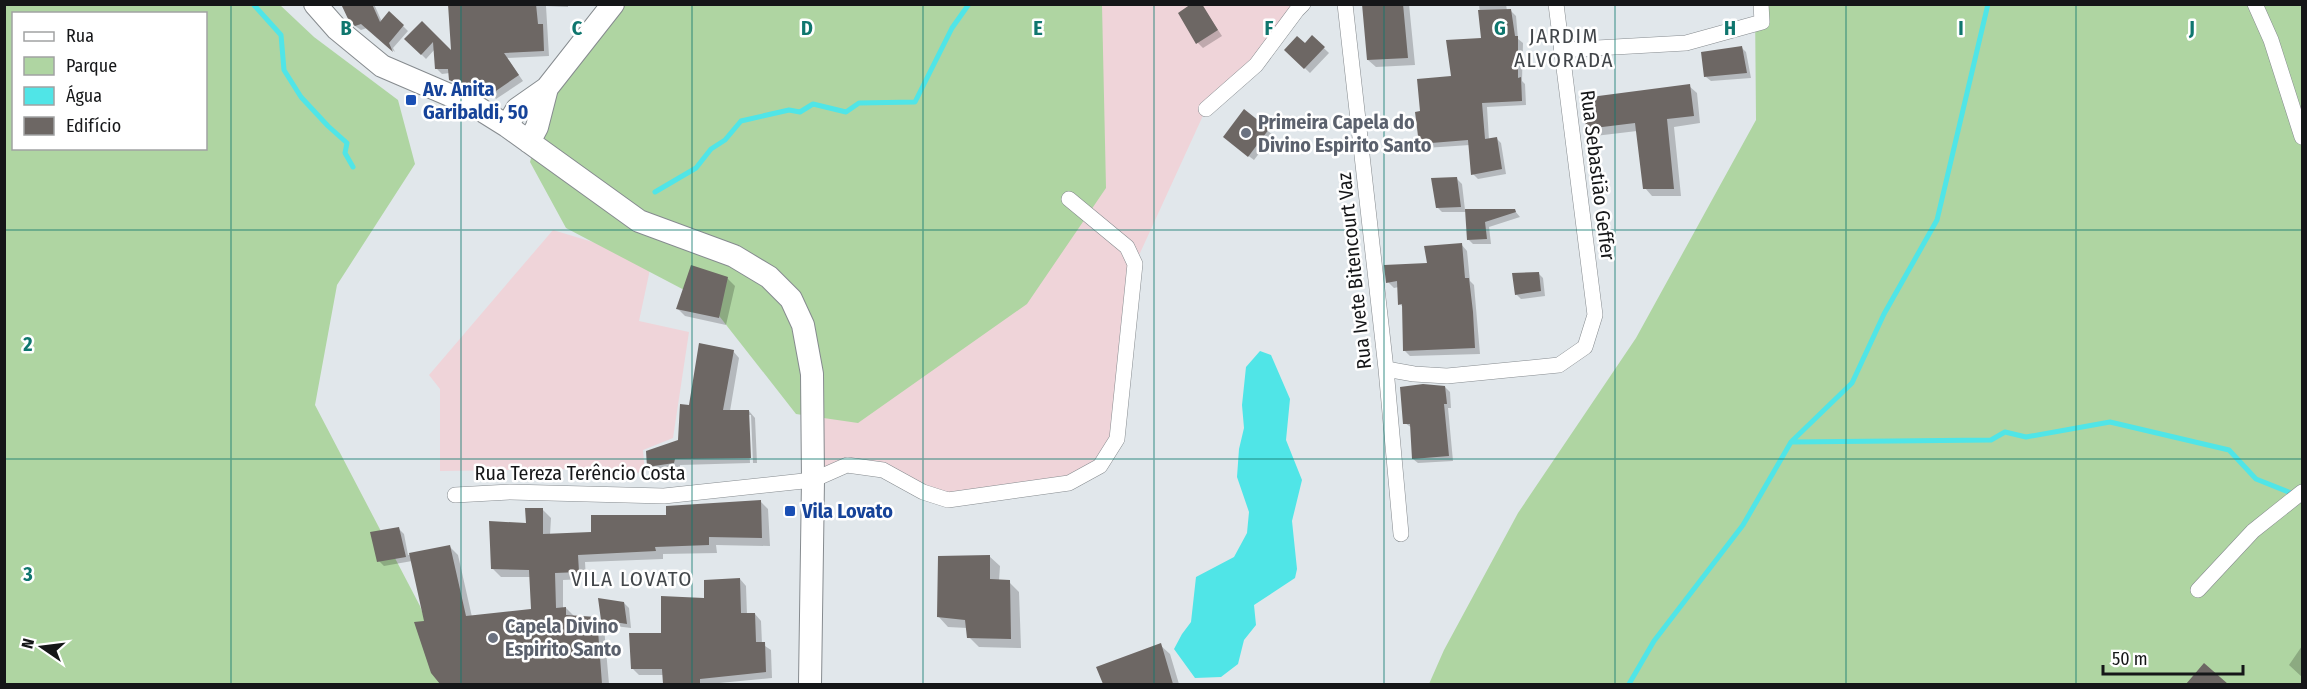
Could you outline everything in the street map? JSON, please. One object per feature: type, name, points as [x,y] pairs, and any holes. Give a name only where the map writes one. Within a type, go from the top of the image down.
[{"type":"street","points":[[315,4],[337,29],[382,66],[475,106],[507,126],[639,221],[734,256],[770,277],[791,299],[803,325],[812,374],[810,684]]},
{"type":"street","points":[[507,126],[517,109],[547,88],[613,4]]},
{"type":"street","points":[[1206,109],[1256,65],[1303,4]]},
{"type":"street","name":"Rua Ivete Bitencourt Vaz","points":[[1345,4],[1386,369],[1401,534]]},
{"type":"street","name":"Rua Sebastião Geffer","points":[[1386,369],[1447,376],[1559,365],[1585,347],[1595,315],[1556,4]]},
{"type":"street","points":[[1561,50],[1686,43],[1762,22],[1761,4]]},
{"type":"street","points":[[2255,4],[2271,40],[2302,137]]},
{"type":"street","points":[[528,142],[537,127],[547,88]]},
{"type":"street","name":"Rua Tereza Terêncio Costa","points":[[454,495],[510,492],[664,496],[813,480],[847,465],[883,470],[923,492],[948,500],[1069,483],[1100,466],[1117,439],[1135,264],[1127,247],[1069,199]]},
{"type":"street","points":[[2198,590],[2253,531],[2302,492]]},
{"type":"shaded area","points":[[991,5],[1303,5],[1206,109],[1135,264],[1117,439],[1100,466],[1069,483],[948,500],[847,465],[813,480],[791,299]]},
{"type":"shaded area","points":[[553,230],[652,260],[639,321],[689,332],[673,438],[643,450],[645,473],[580,469],[440,471],[440,389],[429,375]]},
{"type":"green space","points":[[4,5],[280,5],[314,37],[398,100],[415,164],[337,285],[315,405],[420,606],[448,684],[5,684]]},
{"type":"green space","points":[[620,5],[1102,5],[1106,188],[1027,304],[858,423],[796,414],[709,303],[566,228],[530,162],[559,58]]},
{"type":"green space","points":[[1755,5],[2302,5],[2302,684],[1429,684],[1444,650],[1518,513],[1636,338],[1756,120]]},
{"type":"water","points":[[1260,351],[1271,355],[1290,399],[1286,440],[1302,480],[1292,521],[1297,569],[1295,578],[1254,605],[1256,625],[1244,640],[1238,664],[1221,677],[1195,678],[1174,649],[1191,622],[1196,577],[1234,557],[1247,533],[1249,512],[1237,477],[1239,449],[1244,428],[1242,405],[1246,367]]},
{"type":"building","points":[[341,4],[372,4],[380,22],[389,11],[404,25],[389,43],[393,52],[361,24],[355,26],[349,21]]},
{"type":"building","points":[[448,4],[536,4],[538,24],[543,24],[544,51],[504,53],[519,75],[490,95],[482,84],[461,85],[449,80],[448,69],[435,69],[433,42],[421,55],[404,39],[422,21],[451,50]]},
{"type":"building","points":[[1191,4],[1202,4],[1218,30],[1196,44],[1178,13]]},
{"type":"building","points":[[1362,4],[1403,4],[1408,58],[1367,60]]},
{"type":"building","points":[[1511,9],[1515,36],[1518,36],[1518,78],[1521,77],[1522,101],[1482,103],[1485,139],[1497,137],[1502,169],[1471,175],[1468,140],[1419,144],[1415,112],[1420,111],[1417,79],[1451,76],[1446,40],[1481,38],[1478,10]]},
{"type":"building","points":[[1312,35],[1325,47],[1304,69],[1284,50],[1297,36],[1305,43]]},
{"type":"building","points":[[1742,46],[1747,73],[1704,77],[1701,52]]},
{"type":"building","points":[[1690,84],[1694,116],[1667,119],[1674,189],[1643,189],[1635,123],[1586,129],[1583,98]]},
{"type":"building","name":"Primeira Capela do Divino Espirito Santo","points":[[1244,109],[1269,129],[1248,157],[1223,137]]},
{"type":"building","points":[[1457,177],[1461,207],[1436,208],[1431,178]]},
{"type":"building","points":[[1465,209],[1515,209],[1516,212],[1485,222],[1487,239],[1467,240]]},
{"type":"building","points":[[1462,243],[1465,278],[1469,278],[1475,348],[1403,351],[1402,304],[1398,305],[1397,281],[1386,283],[1384,265],[1427,263],[1424,246]]},
{"type":"building","points":[[691,265],[728,277],[719,318],[676,309]]},
{"type":"building","points":[[1539,272],[1541,291],[1515,295],[1512,273]]},
{"type":"building","points":[[699,343],[734,350],[723,410],[749,410],[751,458],[675,459],[674,463],[647,467],[646,451],[678,440],[680,404],[689,405]]},
{"type":"building","points":[[1423,384],[1445,386],[1447,404],[1444,404],[1449,456],[1412,459],[1410,424],[1403,424],[1400,387]]},
{"type":"building","points":[[761,500],[762,538],[709,537],[709,545],[655,547],[656,551],[578,555],[579,572],[555,573],[556,608],[566,607],[566,615],[597,617],[602,684],[440,684],[431,673],[414,622],[424,621],[409,553],[450,545],[466,616],[531,609],[529,570],[491,569],[489,521],[526,523],[525,508],[543,508],[543,534],[591,532],[591,515],[666,515],[666,506]]},
{"type":"building","points":[[399,527],[406,557],[377,562],[370,532]]},
{"type":"building","points":[[990,555],[990,579],[1010,580],[1011,639],[967,638],[965,620],[937,617],[938,556]]},
{"type":"building","points":[[740,578],[741,613],[755,613],[756,642],[765,642],[766,672],[700,679],[700,684],[663,684],[662,669],[631,669],[629,633],[661,633],[661,596],[704,598],[704,580]]},
{"type":"building","points":[[598,598],[624,602],[627,624],[601,620]]},
{"type":"building","points":[[1161,643],[1173,684],[1103,684],[1096,667]]},
{"type":"building","points":[[2204,663],[2228,684],[2186,684]]},
{"type":"waterway","points":[[253,4],[281,35],[284,70],[301,97],[347,143],[345,153],[353,167]]},
{"type":"waterway","points":[[655,192],[696,168],[711,149],[725,140],[741,121],[789,110],[800,112],[813,104],[846,112],[859,103],[915,102],[952,28],[969,4]]},
{"type":"waterway","points":[[1629,684],[1654,641],[1743,525],[1791,442],[1852,383],[1884,314],[1937,220],[1988,4]]},
{"type":"waterway","points":[[1791,442],[1991,440],[2005,432],[2026,437],[2110,422],[2229,450],[2256,479],[2296,495]]},
{"type":"place","name":"Av. Anita Garibaldi, 50","points":[[411,100]]},
{"type":"place","name":"Primeira Capela do Divino Espirito Santo","points":[[1246,133]]},
{"type":"place","name":"Vila Lovato","points":[[790,511]]},
{"type":"place","name":"Capela Divino Espirito Santo","points":[[493,638]]},
{"type":"district","name":"JARDIM ALVORADA","points":[[1564,48]]},
{"type":"district","name":"VILA LOVATO","points":[[632,579]]}]
